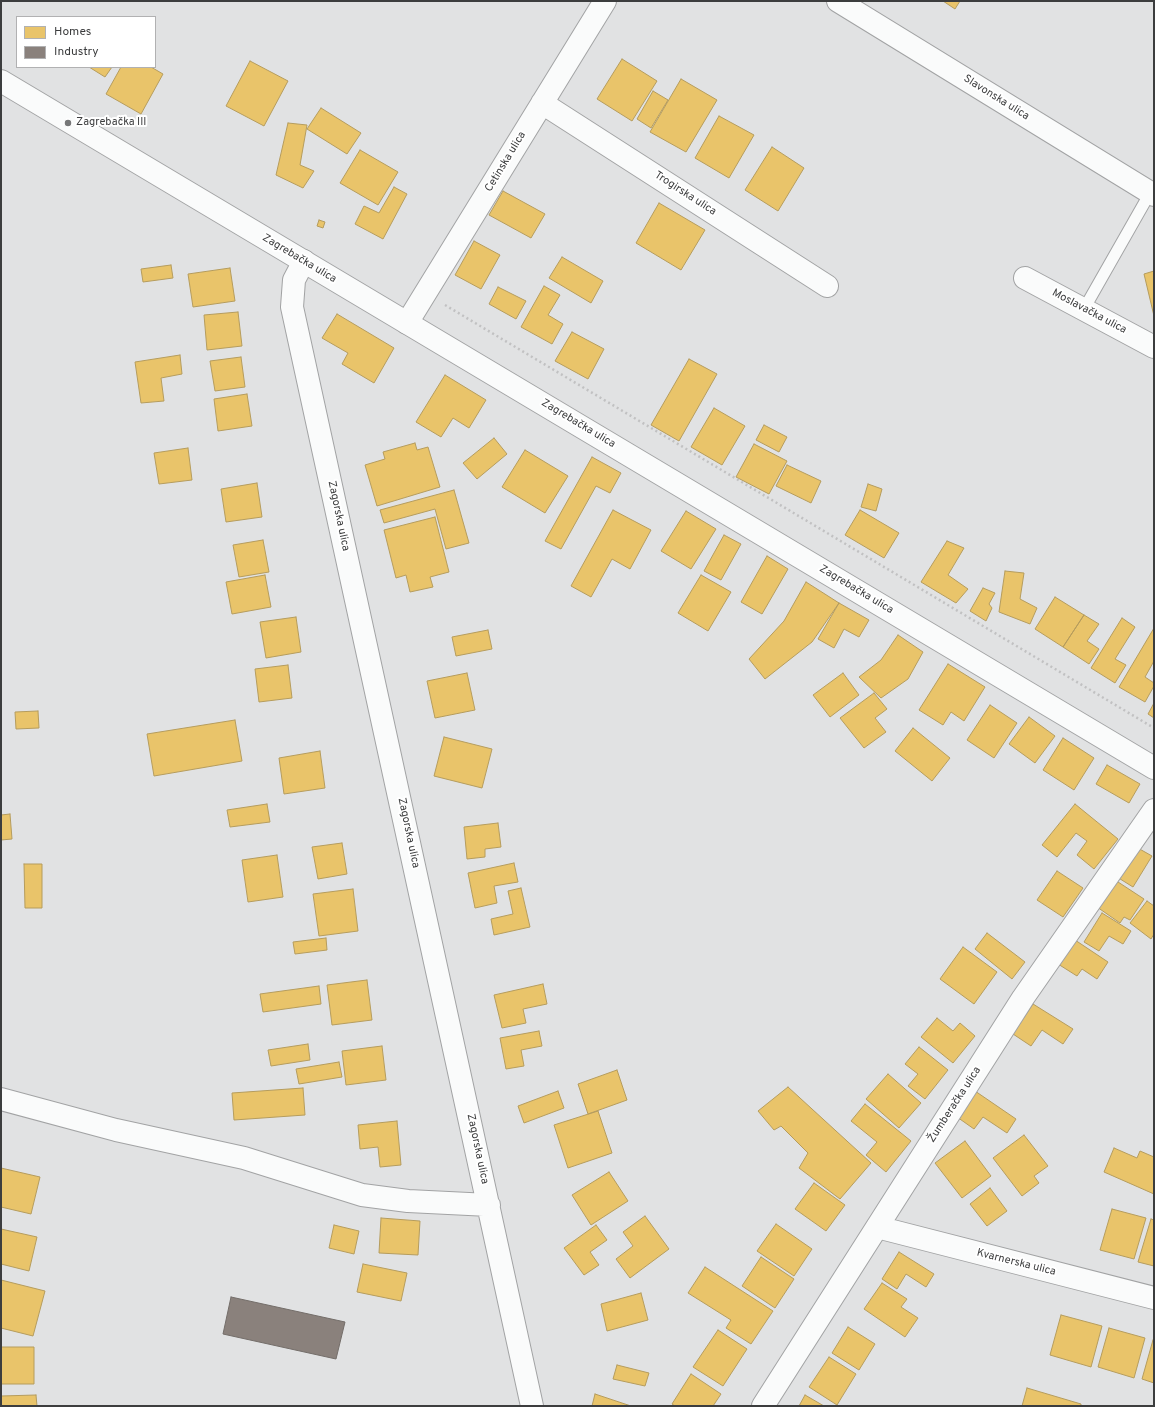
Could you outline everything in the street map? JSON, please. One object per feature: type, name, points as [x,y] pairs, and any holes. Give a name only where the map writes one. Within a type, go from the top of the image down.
[{"type":"street","name":"Cetinska ulica","points":[[407,323],[605,1]]},
{"type":"street","name":"Slavonska ulica","points":[[838,1],[1152,194]]},
{"type":"street","name":"Zagrebačka ulica","points":[[1,81],[1154,768]]},
{"type":"street","name":"Trogirska ulica","points":[[542,103],[827,286]]},
{"type":"street","name":"Zagorska ulica","points":[[304,261],[294,280],[292,307],[532,1406]]},
{"type":"street","name":"Moslavačka ulica","points":[[1025,278],[1154,347]]},
{"type":"street","name":"Žumberačka ulica","points":[[763,1406],[1023,998],[1154,810]]},
{"type":"street","points":[[1,1099],[116,1130],[244,1158],[362,1195],[408,1201],[489,1204]]},
{"type":"street","name":"Kvarnerska ulica","points":[[877,1227],[1154,1298]]},
{"type":"lane","points":[[1084,309],[1152,194]]},
{"type":"path","points":[[426,294],[1154,728]]},
{"type":"building: Homes","points":[[943,1],[960,1],[955,9]]},
{"type":"building: Homes","points":[[622,59],[657,81],[632,121],[597,99]]},
{"type":"building: Homes","points":[[250,61],[288,81],[264,126],[226,106]]},
{"type":"building: Homes","points":[[91,68],[111,68],[105,77]]},
{"type":"building: Homes","points":[[120,68],[153,68],[163,74],[141,114],[106,94]]},
{"type":"building: Homes","points":[[681,79],[717,100],[686,152],[650,132]]},
{"type":"building: Homes","points":[[653,91],[668,100],[651,128],[637,119]]},
{"type":"building: Homes","points":[[321,108],[361,133],[347,154],[307,129]]},
{"type":"building: Homes","points":[[719,116],[754,135],[729,178],[695,158]]},
{"type":"building: Homes","points":[[288,123],[307,125],[300,165],[314,171],[303,188],[276,175]]},
{"type":"building: Homes","points":[[772,147],[804,168],[778,211],[745,190]]},
{"type":"building: Homes","points":[[360,150],[398,172],[378,205],[340,183]]},
{"type":"building: Homes","points":[[394,187],[407,194],[383,239],[355,224],[364,206],[379,213]]},
{"type":"building: Homes","points":[[503,191],[545,214],[531,238],[489,215]]},
{"type":"building: Homes","points":[[659,203],[705,230],[681,270],[636,243]]},
{"type":"building: Homes","points":[[319,220],[325,222],[323,228],[317,226]]},
{"type":"building: Homes","points":[[474,241],[500,255],[481,289],[455,275]]},
{"type":"building: Homes","points":[[562,257],[603,281],[591,303],[549,278]]},
{"type":"building: Homes","points":[[171,265],[173,278],[143,282],[141,269]]},
{"type":"building: Homes","points":[[230,268],[235,301],[193,307],[188,274]]},
{"type":"building: Homes","points":[[1154,271],[1154,316],[1144,274]]},
{"type":"building: Homes","points":[[544,286],[560,295],[548,315],[563,324],[552,344],[521,327]]},
{"type":"building: Homes","points":[[498,287],[526,301],[516,319],[489,304]]},
{"type":"building: Homes","points":[[238,312],[242,346],[207,350],[204,315]]},
{"type":"building: Homes","points":[[337,314],[394,348],[374,383],[342,364],[348,353],[322,338]]},
{"type":"building: Homes","points":[[572,332],[604,349],[588,379],[555,361]]},
{"type":"building: Homes","points":[[180,355],[182,374],[161,378],[164,401],[141,403],[135,362]]},
{"type":"building: Homes","points":[[241,357],[245,387],[215,391],[210,361]]},
{"type":"building: Homes","points":[[689,359],[717,374],[679,441],[651,425]]},
{"type":"building: Homes","points":[[445,375],[486,400],[469,428],[453,418],[441,437],[416,422]]},
{"type":"building: Homes","points":[[247,394],[252,426],[218,431],[214,399]]},
{"type":"building: Homes","points":[[714,408],[745,426],[722,465],[691,447]]},
{"type":"building: Homes","points":[[764,425],[787,437],[779,452],[756,440]]},
{"type":"building: Homes","points":[[494,438],[507,454],[477,479],[463,463]]},
{"type":"building: Homes","points":[[415,443],[417,450],[428,447],[440,487],[377,506],[365,465],[385,459],[383,452]]},
{"type":"building: Homes","points":[[754,444],[787,461],[769,494],[736,477]]},
{"type":"building: Homes","points":[[188,448],[192,480],[159,484],[154,453]]},
{"type":"building: Homes","points":[[525,450],[568,476],[545,513],[502,487]]},
{"type":"building: Homes","points":[[592,457],[621,473],[610,493],[596,486],[561,549],[545,541]]},
{"type":"building: Homes","points":[[787,465],[821,481],[811,503],[776,486]]},
{"type":"building: Homes","points":[[257,483],[262,517],[226,522],[221,489]]},
{"type":"building: Homes","points":[[868,484],[882,489],[876,511],[861,507]]},
{"type":"building: Homes","points":[[454,490],[469,543],[446,549],[435,509],[384,523],[380,510]]},
{"type":"building: Homes","points":[[613,510],[651,530],[630,569],[612,559],[591,597],[571,586]]},
{"type":"building: Homes","points":[[860,510],[899,533],[884,558],[845,535]]},
{"type":"building: Homes","points":[[686,511],[716,529],[691,569],[661,551]]},
{"type":"building: Homes","points":[[435,517],[449,572],[430,577],[433,587],[410,592],[406,575],[396,578],[384,530]]},
{"type":"building: Homes","points":[[724,535],[741,544],[721,580],[704,571]]},
{"type":"building: Homes","points":[[263,540],[269,572],[239,577],[233,545]]},
{"type":"building: Homes","points":[[947,541],[964,548],[948,575],[968,589],[956,603],[921,582]]},
{"type":"building: Homes","points":[[767,556],[788,569],[762,614],[741,602]]},
{"type":"building: Homes","points":[[1005,571],[1024,573],[1020,599],[1037,608],[1030,624],[999,612]]},
{"type":"building: Homes","points":[[265,575],[271,607],[232,614],[226,582]]},
{"type":"building: Homes","points":[[701,575],[731,592],[708,631],[678,613]]},
{"type":"building: Homes","points":[[806,582],[839,603],[812,642],[765,679],[749,659],[784,621]]},
{"type":"building: Homes","points":[[983,588],[995,593],[989,604],[992,608],[986,621],[970,611]]},
{"type":"building: Homes","points":[[1055,597],[1084,615],[1063,647],[1035,629]]},
{"type":"building: Homes","points":[[839,603],[869,620],[859,637],[844,629],[834,648],[818,639]]},
{"type":"building: Homes","points":[[1084,615],[1099,624],[1087,641],[1099,649],[1089,664],[1063,647]]},
{"type":"building: Homes","points":[[296,617],[301,652],[266,658],[260,622]]},
{"type":"building: Homes","points":[[1122,618],[1135,627],[1115,659],[1126,665],[1115,683],[1091,668]]},
{"type":"building: Homes","points":[[1154,628],[1154,661],[1145,677],[1154,683],[1154,686],[1145,702],[1119,687]]},
{"type":"building: Homes","points":[[488,630],[492,649],[456,656],[452,637]]},
{"type":"building: Homes","points":[[898,635],[923,652],[908,679],[881,698],[859,677],[881,660]]},
{"type":"building: Homes","points":[[948,664],[985,687],[964,721],[951,712],[943,725],[919,710]]},
{"type":"building: Homes","points":[[288,665],[292,698],[259,702],[255,669]]},
{"type":"building: Homes","points":[[467,673],[475,710],[435,718],[427,681]]},
{"type":"building: Homes","points":[[843,673],[859,695],[830,717],[813,695]]},
{"type":"building: Homes","points":[[874,693],[887,709],[875,718],[886,732],[864,748],[840,718]]},
{"type":"building: Homes","points":[[1154,703],[1154,718],[1148,714]]},
{"type":"building: Homes","points":[[990,705],[1017,723],[994,758],[967,740]]},
{"type":"building: Homes","points":[[38,711],[39,728],[16,729],[15,712]]},
{"type":"building: Homes","points":[[1029,717],[1055,736],[1035,763],[1009,744]]},
{"type":"building: Homes","points":[[235,720],[242,761],[154,776],[147,734]]},
{"type":"building: Homes","points":[[913,728],[950,758],[932,781],[895,751]]},
{"type":"building: Homes","points":[[444,737],[492,749],[482,788],[434,776]]},
{"type":"building: Homes","points":[[1063,738],[1094,758],[1074,790],[1043,770]]},
{"type":"building: Homes","points":[[320,751],[325,788],[284,794],[279,758]]},
{"type":"building: Homes","points":[[1107,765],[1140,784],[1129,803],[1096,784]]},
{"type":"building: Homes","points":[[267,804],[270,822],[230,827],[227,810]]},
{"type":"building: Homes","points":[[1075,804],[1118,839],[1094,869],[1077,855],[1087,841],[1076,833],[1057,857],[1042,845]]},
{"type":"building: Homes","points":[[10,814],[12,839],[1,840],[1,815]]},
{"type":"building: Homes","points":[[498,823],[501,847],[485,849],[485,857],[467,859],[464,827]]},
{"type":"building: Homes","points":[[342,843],[347,874],[318,879],[312,847]]},
{"type":"building: Homes","points":[[1136,847],[1152,856],[1133,887],[1117,877]]},
{"type":"building: Homes","points":[[277,855],[283,897],[248,902],[242,860]]},
{"type":"building: Homes","points":[[514,863],[518,882],[494,886],[497,903],[475,908],[468,873]]},
{"type":"building: Homes","points":[[24,864],[42,864],[42,908],[25,908]]},
{"type":"building: Homes","points":[[1057,871],[1083,888],[1063,917],[1037,900]]},
{"type":"building: Homes","points":[[1115,880],[1144,899],[1130,920],[1124,917],[1120,923],[1097,907]]},
{"type":"building: Homes","points":[[521,888],[530,927],[494,935],[491,919],[513,914],[508,891]]},
{"type":"building: Homes","points":[[353,889],[358,931],[319,936],[313,894]]},
{"type":"building: Homes","points":[[1147,901],[1154,906],[1154,934],[1151,939],[1130,923]]},
{"type":"building: Homes","points":[[1102,913],[1131,931],[1123,944],[1109,936],[1099,951],[1084,942]]},
{"type":"building: Homes","points":[[987,933],[1025,962],[1012,979],[975,949]]},
{"type":"building: Homes","points":[[326,938],[327,950],[295,954],[293,942]]},
{"type":"building: Homes","points":[[1075,940],[1108,962],[1097,979],[1082,969],[1077,976],[1058,964]]},
{"type":"building: Homes","points":[[963,947],[997,972],[974,1004],[940,979]]},
{"type":"building: Homes","points":[[367,980],[372,1020],[332,1025],[327,985]]},
{"type":"building: Homes","points":[[543,984],[547,1004],[523,1009],[526,1023],[502,1028],[494,995]]},
{"type":"building: Homes","points":[[319,986],[321,1004],[263,1012],[260,994]]},
{"type":"building: Homes","points":[[1033,1004],[1073,1029],[1063,1044],[1042,1030],[1031,1046],[1013,1034]]},
{"type":"building: Homes","points":[[937,1018],[953,1031],[960,1023],[975,1036],[953,1063],[921,1037]]},
{"type":"building: Homes","points":[[539,1031],[542,1046],[521,1050],[524,1066],[506,1069],[500,1038]]},
{"type":"building: Homes","points":[[308,1044],[310,1060],[271,1066],[268,1050]]},
{"type":"building: Homes","points":[[382,1046],[386,1080],[346,1085],[342,1051]]},
{"type":"building: Homes","points":[[919,1047],[948,1070],[925,1099],[908,1086],[918,1074],[905,1064]]},
{"type":"building: Homes","points":[[339,1062],[342,1077],[299,1084],[296,1069]]},
{"type":"building: Homes","points":[[617,1070],[627,1100],[588,1114],[578,1084]]},
{"type":"building: Homes","points":[[888,1074],[921,1103],[899,1128],[866,1099]]},
{"type":"building: Homes","points":[[788,1087],[871,1163],[840,1199],[799,1168],[808,1153],[781,1126],[774,1130],[758,1111]]},
{"type":"building: Homes","points":[[303,1088],[305,1115],[234,1120],[232,1093]]},
{"type":"building: Homes","points":[[558,1091],[564,1108],[524,1123],[518,1106]]},
{"type":"building: Homes","points":[[975,1091],[1016,1119],[1007,1133],[983,1117],[974,1129],[957,1117]]},
{"type":"building: Homes","points":[[865,1104],[911,1141],[886,1172],[866,1155],[877,1142],[851,1121]]},
{"type":"building: Homes","points":[[598,1111],[612,1153],[568,1168],[554,1125]]},
{"type":"building: Homes","points":[[397,1121],[401,1165],[380,1167],[378,1147],[360,1149],[358,1125]]},
{"type":"building: Homes","points":[[1024,1135],[1048,1166],[1034,1176],[1039,1183],[1022,1196],[993,1158]]},
{"type":"building: Homes","points":[[965,1141],[991,1176],[962,1198],[935,1163]]},
{"type":"building: Homes","points":[[1114,1148],[1137,1158],[1140,1151],[1154,1157],[1154,1194],[1104,1172]]},
{"type":"building: Homes","points":[[1,1168],[40,1177],[31,1214],[1,1207]]},
{"type":"building: Homes","points":[[609,1172],[628,1201],[591,1225],[572,1195]]},
{"type":"building: Homes","points":[[814,1183],[845,1205],[826,1231],[795,1209]]},
{"type":"building: Homes","points":[[990,1188],[1007,1211],[987,1226],[970,1204]]},
{"type":"building: Homes","points":[[1112,1209],[1146,1218],[1134,1259],[1100,1250]]},
{"type":"building: Homes","points":[[645,1216],[669,1249],[630,1278],[616,1259],[633,1246],[623,1232]]},
{"type":"building: Homes","points":[[381,1218],[420,1221],[418,1255],[379,1253]]},
{"type":"building: Homes","points":[[1151,1219],[1154,1220],[1154,1266],[1138,1262]]},
{"type":"building: Homes","points":[[776,1224],[812,1249],[794,1276],[757,1251]]},
{"type":"building: Homes","points":[[334,1225],[359,1231],[354,1254],[329,1248]]},
{"type":"building: Homes","points":[[596,1225],[607,1240],[590,1252],[599,1265],[584,1275],[564,1248]]},
{"type":"building: Homes","points":[[1,1229],[37,1237],[29,1271],[1,1264]]},
{"type":"building: Homes","points":[[899,1252],[934,1274],[926,1287],[906,1274],[897,1289],[882,1279]]},
{"type":"building: Homes","points":[[761,1257],[794,1279],[775,1308],[742,1286]]},
{"type":"building: Homes","points":[[363,1264],[407,1273],[401,1301],[357,1292]]},
{"type":"building: Homes","points":[[705,1267],[773,1311],[751,1344],[726,1328],[731,1320],[688,1293]]},
{"type":"building: Homes","points":[[1,1280],[45,1291],[33,1336],[1,1328]]},
{"type":"building: Homes","points":[[882,1283],[907,1299],[901,1307],[918,1318],[905,1337],[864,1309]]},
{"type":"building: Homes","points":[[641,1293],[648,1320],[607,1331],[601,1304]]},
{"type":"building: Homes","points":[[1061,1315],[1102,1326],[1091,1367],[1050,1355]]},
{"type":"building: Homes","points":[[848,1327],[875,1344],[859,1370],[832,1353]]},
{"type":"building: Homes","points":[[1109,1328],[1145,1338],[1134,1378],[1098,1367]]},
{"type":"building: Homes","points":[[718,1330],[747,1349],[723,1386],[693,1367]]},
{"type":"building: Homes","points":[[1154,1340],[1154,1383],[1142,1379]]},
{"type":"building: Homes","points":[[1,1347],[34,1347],[34,1384],[1,1384]]},
{"type":"building: Homes","points":[[829,1357],[856,1374],[837,1405],[809,1387]]},
{"type":"building: Homes","points":[[617,1365],[649,1373],[645,1386],[613,1379]]},
{"type":"building: Homes","points":[[691,1374],[721,1394],[713,1406],[675,1406],[672,1404]]},
{"type":"building: Homes","points":[[1027,1388],[1081,1404],[1081,1406],[1022,1406]]},
{"type":"building: Homes","points":[[595,1394],[631,1406],[592,1406]]},
{"type":"building: Homes","points":[[36,1395],[37,1406],[1,1406],[1,1396]]},
{"type":"building: Homes","points":[[805,1395],[824,1406],[799,1406]]},
{"type":"building: Industry","points":[[231,1297],[345,1322],[336,1359],[223,1334]]},
{"type":"place","name":"Zagrebačka III","points":[[68,123]]}]
